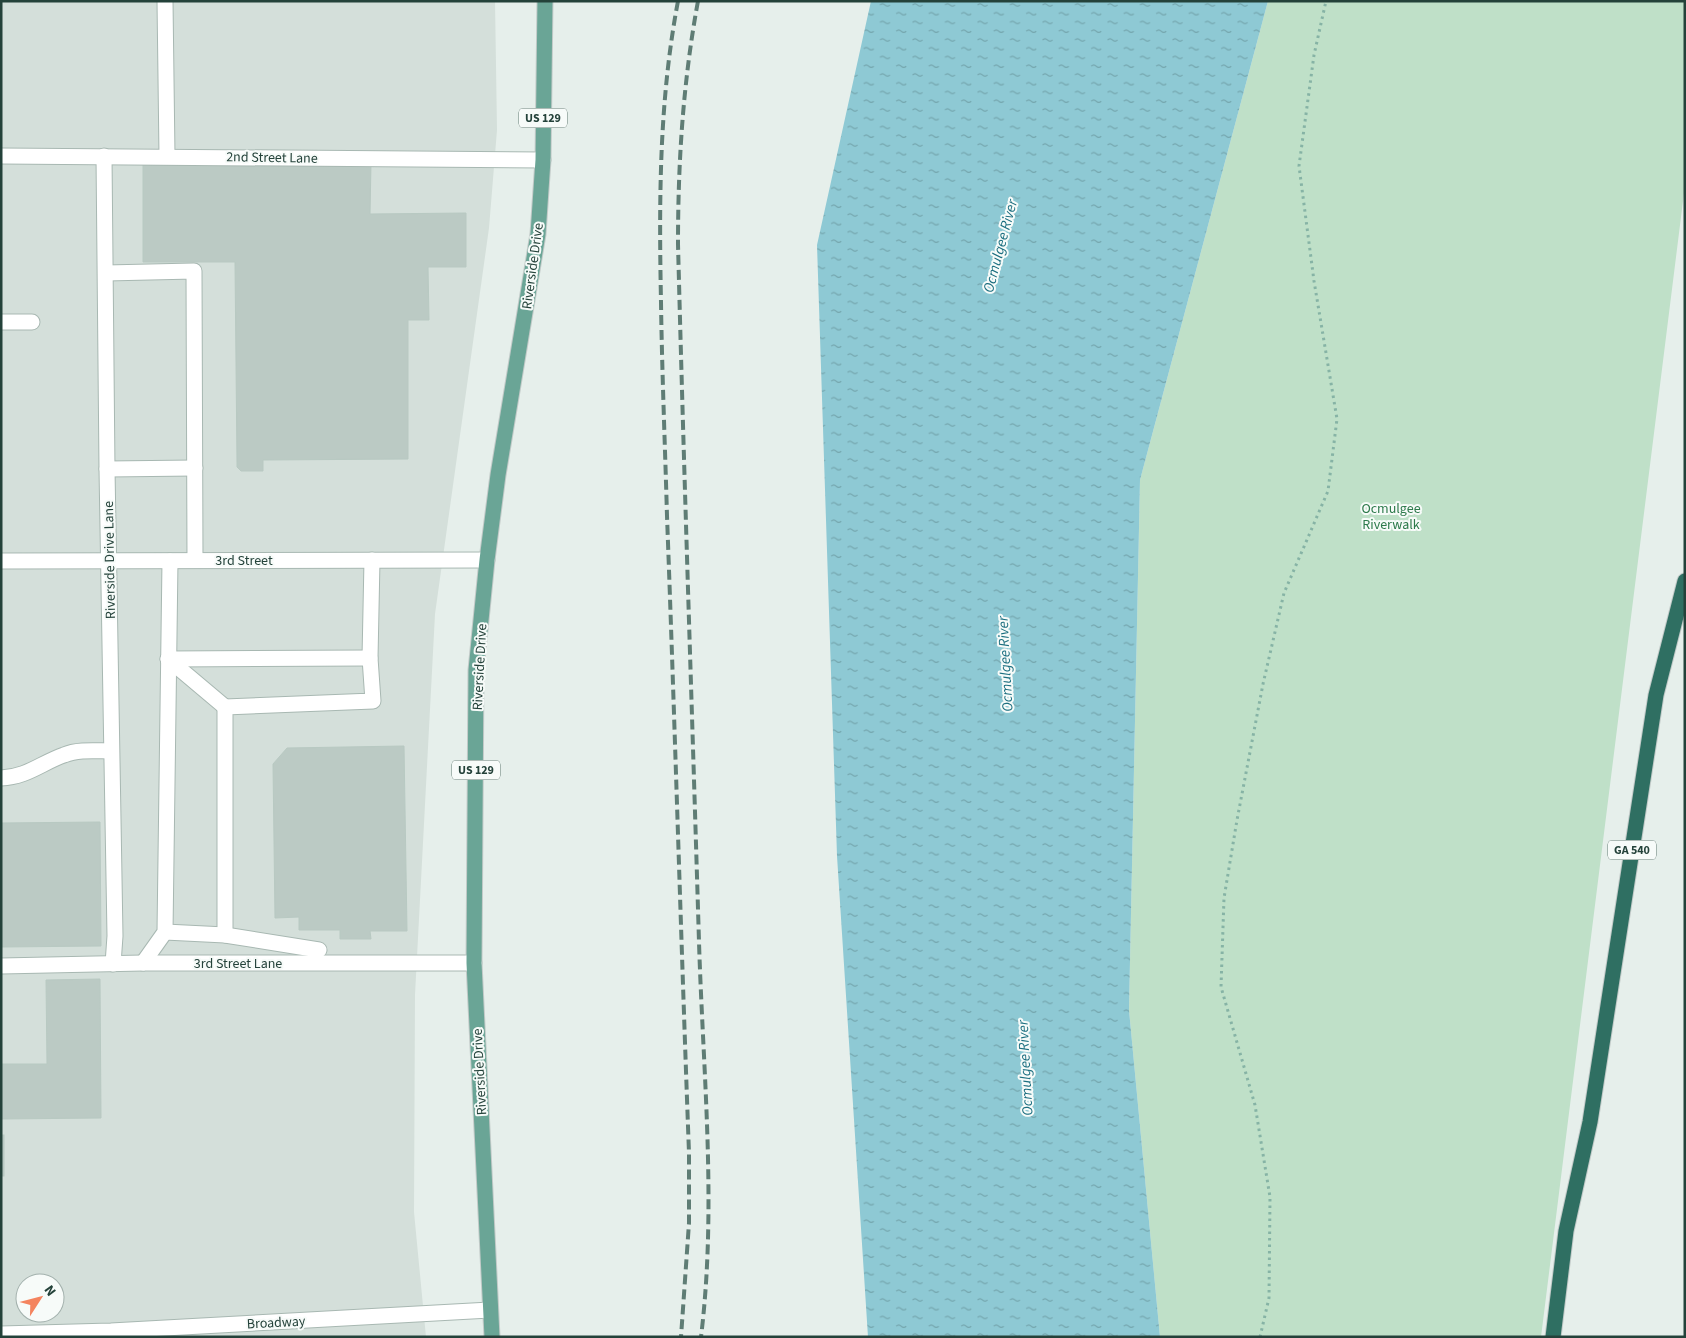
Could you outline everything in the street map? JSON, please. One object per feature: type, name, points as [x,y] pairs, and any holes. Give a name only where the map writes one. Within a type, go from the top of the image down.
[{"type":"highway","name":"GA 540","points":[[1553,1337],[1566,1231],[1590,1122],[1656,696],[1685,581]]},
{"type":"main road","name":"Riverside Drive","points":[[492,1337],[474,963],[476,670],[498,474],[538,234],[542,160],[545,1]]},
{"type":"street","points":[[165,1],[167,156]]},
{"type":"street","name":"2nd Street Lane","points":[[1,156],[542,160]]},
{"type":"street","name":"Riverside Drive Lane","points":[[104,156],[115,936],[113,964]]},
{"type":"street","points":[[106,273],[194,272],[195,560]]},
{"type":"street","points":[[1,322],[32,322]]},
{"type":"street","points":[[107,469],[195,468]]},
{"type":"street","points":[[144,963],[165,932],[170,560]]},
{"type":"street","points":[[168,659],[225,707],[373,701],[370,658],[372,560]]},
{"type":"street","name":"3rd Street","points":[[1,562],[487,560]]},
{"type":"street","points":[[168,659],[370,658]]},
{"type":"street","points":[[225,707],[225,936]]},
{"type":"street","points":[[1,778],[13,778],[33,771],[65,754],[82,751],[111,751]]},
{"type":"street","points":[[165,932],[225,936],[319,950]]},
{"type":"street","name":"3rd Street Lane","points":[[1,966],[144,963],[474,963]]},
{"type":"street","name":"Broadway","points":[[1,1334],[111,1334],[490,1310]]},
{"type":"path","points":[[1260,1337],[1269,1298],[1270,1197],[1255,1105],[1221,987],[1224,898],[1262,684],[1284,593],[1328,491],[1336,428],[1337,419],[1314,281],[1299,166],[1314,55],[1326,1]]},
{"type":"shaded area","points":[[1,1],[495,1],[497,130],[489,228],[435,614],[415,995],[414,1212],[426,1337],[1,1337]]},
{"type":"green space","name":"Ocmulgee Riverwalk","points":[[1268,1],[1685,1],[1685,185],[1541,1337],[1160,1337],[1129,1010],[1140,480]]},
{"type":"water","name":"Ocmulgee River","points":[[871,1],[1268,1],[1140,480],[1129,1010],[1160,1337],[868,1337],[837,856],[817,245]]},
{"type":"building","points":[[371,162],[370,214],[466,213],[466,267],[428,267],[429,320],[408,320],[408,459],[263,460],[263,471],[241,471],[237,467],[235,262],[143,262],[143,163]]},
{"type":"building","points":[[404,746],[407,931],[370,931],[371,939],[340,939],[340,930],[299,930],[299,917],[275,918],[273,764],[287,748]]},
{"type":"building","points":[[100,822],[101,946],[1,947],[1,823]]},
{"type":"building","points":[[100,979],[101,1118],[1,1119],[1,1064],[47,1064],[46,980]]},
{"type":"building","points":[[1,1135],[4,1135],[4,1176],[1,1176]]},
{"type":"railway","points":[[678,1],[667,76],[660,189],[660,226],[661,329],[689,1153],[689,1223],[681,1337]]},
{"type":"railway","points":[[698,1],[682,122],[678,244],[699,942],[708,1140],[708,1238],[706,1288],[701,1337]]}]
